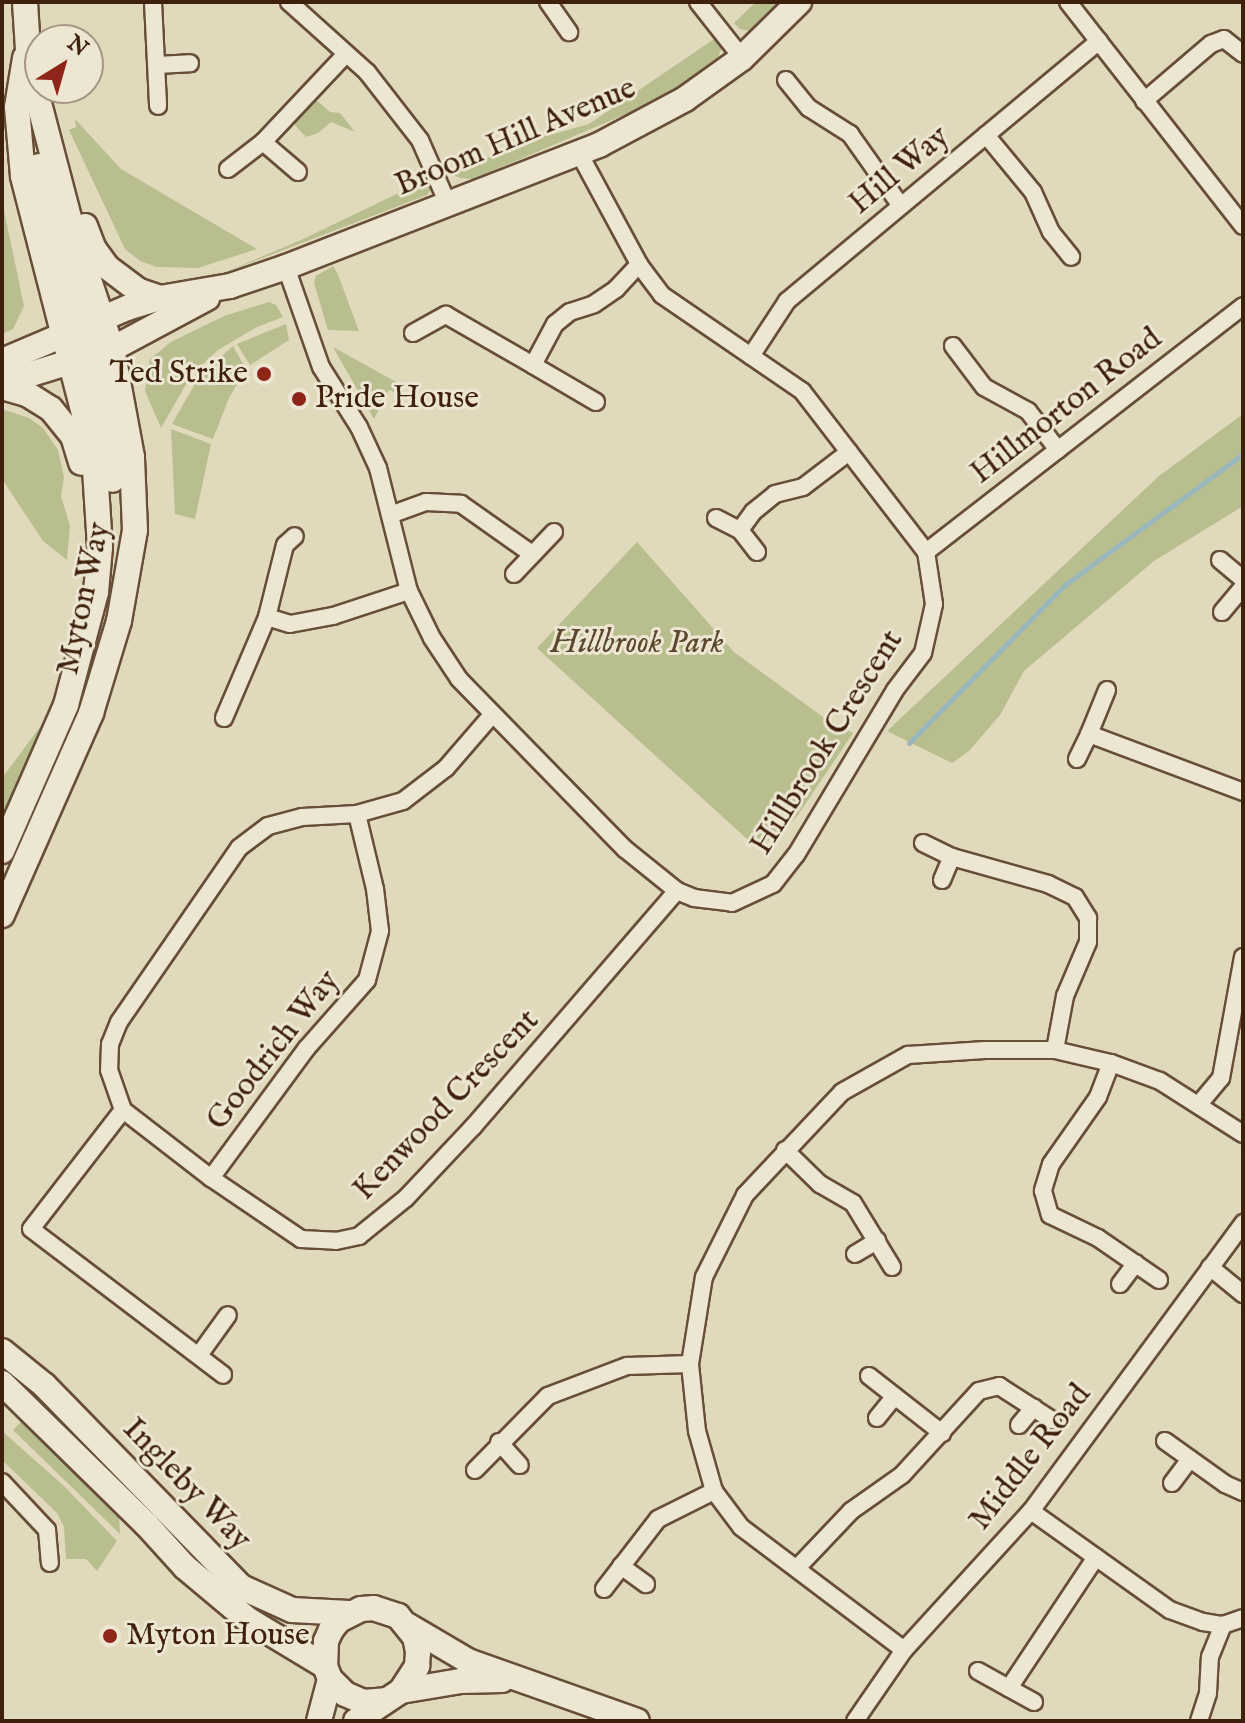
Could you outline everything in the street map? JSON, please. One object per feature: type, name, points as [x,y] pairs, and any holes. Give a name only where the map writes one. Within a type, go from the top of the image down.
[{"type":"street","name":"Myton Way","points":[[25,2],[26,24]]},
{"type":"street","points":[[153,2],[158,106]]},
{"type":"street","points":[[289,2],[367,72],[420,140],[448,204]]},
{"type":"street","points":[[548,2],[569,32]]},
{"type":"street","points":[[698,2],[742,58]]},
{"type":"street","name":"Broom Hill Avenue","points":[[84,340],[145,330],[230,286],[579,153],[685,99],[742,58],[799,2]]},
{"type":"street","points":[[1068,2],[1243,226]]},
{"type":"street","points":[[1144,101],[1211,44],[1224,39],[1243,54]]},
{"type":"street","name":"Hill Way","points":[[751,356],[787,301],[1099,41]]},
{"type":"street","points":[[228,169],[263,142],[346,54]]},
{"type":"street","points":[[157,65],[190,63]]},
{"type":"street","name":"Myton Way","points":[[2,915],[91,713],[108,665],[129,575],[135,530],[132,457],[84,340],[54,309],[32,224],[19,146],[18,96],[24,68]]},
{"type":"street","points":[[786,80],[809,108],[850,134],[901,206]]},
{"type":"street","points":[[36,104],[35,148],[84,340]]},
{"type":"street","name":"Myton Way","points":[[2,851],[66,705],[91,619],[100,547],[84,340],[54,159],[39,104]]},
{"type":"street","points":[[986,135],[1033,192],[1051,232],[1071,257]]},
{"type":"street","points":[[263,142],[298,172]]},
{"type":"street","name":"Hillbrook Crescent","points":[[286,267],[321,367],[359,427],[378,468],[409,591],[432,638],[459,679],[491,716],[625,849],[677,891],[732,903],[773,884],[796,855],[895,690],[923,653],[934,604],[926,552],[802,391],[662,295],[639,264],[579,153]]},
{"type":"street","points":[[54,159],[71,186],[94,249],[107,267],[137,290],[160,298]]},
{"type":"street","points":[[533,365],[555,324],[570,312],[594,304],[616,289],[639,264]]},
{"type":"street","name":"Broom Hill Avenue","points":[[84,340],[160,298],[230,286]]},
{"type":"street","name":"Hillmorton Road","points":[[926,552],[1243,306]]},
{"type":"street","points":[[413,333],[446,315],[596,402]]},
{"type":"street","points":[[13,355],[84,340]]},
{"type":"street","points":[[2,385],[84,340]]},
{"type":"street","points":[[953,346],[984,387],[1028,411],[1058,450]]},
{"type":"street","points":[[2,385],[39,400],[65,423],[81,466],[86,510],[100,547]]},
{"type":"street","points":[[740,530],[753,512],[775,494],[803,487],[849,452]]},
{"type":"street","points":[[390,515],[426,502],[461,504],[532,554]]},
{"type":"street","points":[[716,518],[740,530],[757,552]]},
{"type":"street","points":[[514,574],[554,532]]},
{"type":"street","points":[[224,718],[267,617],[285,545],[295,536]]},
{"type":"street","points":[[1220,560],[1243,579]]},
{"type":"street","points":[[1222,612],[1243,587]]},
{"type":"street","points":[[267,617],[290,624],[333,616],[409,591]]},
{"type":"street","points":[[1077,759],[1107,690]]},
{"type":"street","points":[[223,1375],[31,1229],[123,1110],[109,1070],[110,1044],[119,1022],[239,848],[268,826],[302,817],[357,814],[403,801],[446,768],[491,716]]},
{"type":"street","points":[[1089,734],[1243,792]]},
{"type":"street","name":"Goodrich Way","points":[[211,1178],[306,1049],[367,980],[380,931],[375,889],[357,814]]},
{"type":"street","points":[[923,843],[952,857],[1048,884],[1075,897],[1088,918],[1088,942],[1065,996],[1055,1050]]},
{"type":"street","points":[[942,880],[952,857]]},
{"type":"street","name":"Kenwood Crescent","points":[[123,1110],[211,1178],[301,1239],[336,1241],[359,1236],[406,1198],[473,1127],[677,891]]},
{"type":"street","points":[[1200,1103],[1221,1078],[1243,957]]},
{"type":"street","points":[[904,1650],[741,1527],[714,1491],[697,1431],[690,1364],[704,1277],[745,1195],[842,1092],[908,1055],[1055,1050],[1111,1063],[1160,1081],[1200,1103],[1243,1134]]},
{"type":"street","points":[[1111,1063],[1098,1097],[1051,1164],[1043,1191],[1050,1215],[1098,1238],[1159,1280]]},
{"type":"street","points":[[785,1150],[820,1184],[853,1203],[892,1267]]},
{"type":"street","name":"Middle Road","points":[[855,1721],[904,1650],[1031,1511],[1243,1223]]},
{"type":"street","points":[[855,1254],[877,1241]]},
{"type":"street","points":[[1120,1284],[1136,1263]]},
{"type":"street","points":[[1210,1267],[1243,1294]]},
{"type":"street","points":[[199,1355],[228,1315]]},
{"type":"street","name":"Ingleby Way","points":[[2,1351],[44,1385],[241,1587],[292,1610],[349,1613]]},
{"type":"street","points":[[475,1470],[499,1442],[548,1396],[627,1366],[690,1364]]},
{"type":"street","points":[[869,1376],[942,1433]]},
{"type":"street","name":"Ingleby Way","points":[[2,1383],[125,1502],[185,1567],[247,1619],[328,1673]]},
{"type":"street","points":[[797,1568],[851,1511],[902,1475],[979,1391],[999,1386],[1052,1420]]},
{"type":"street","points":[[877,1418],[895,1396]]},
{"type":"street","points":[[1019,1425],[1034,1407]]},
{"type":"street","points":[[1165,1441],[1225,1484],[1243,1492]]},
{"type":"street","points":[[499,1442],[520,1465]]},
{"type":"street","points":[[1172,1483],[1190,1459]]},
{"type":"street","points":[[2,1482],[47,1530],[50,1563]]},
{"type":"street","points":[[604,1589],[658,1519],[714,1491]]},
{"type":"street","points":[[1031,1511],[1170,1610],[1203,1622],[1223,1625],[1243,1618]]},
{"type":"street","points":[[1009,1688],[1096,1557]]},
{"type":"street","points":[[621,1566],[646,1584]]},
{"type":"street","points":[[319,1721],[328,1673],[326,1641],[331,1630],[349,1613],[374,1608],[398,1616],[407,1625],[415,1637],[417,1666],[393,1696],[356,1721]]},
{"type":"street","points":[[407,1625],[468,1661],[637,1721]]},
{"type":"street","points":[[1199,1721],[1208,1693],[1210,1657],[1223,1625]]},
{"type":"street","points":[[978,1671],[1034,1702]]},
{"type":"street","points":[[328,1673],[354,1699],[393,1696],[461,1681],[516,1679]]},
{"type":"green space","points":[[756,2],[779,2],[754,32],[740,29],[734,23]]},
{"type":"green space","points":[[717,37],[722,46],[717,62],[666,97],[473,179],[449,173],[532,140],[589,124]]},
{"type":"green space","points":[[315,99],[330,112],[340,113],[355,132],[331,122],[318,133],[306,137],[293,123]]},
{"type":"green space","points":[[75,119],[121,169],[257,249],[198,268],[157,267],[140,261],[125,249],[69,130],[76,127]]},
{"type":"green space","points":[[432,177],[432,189],[427,195],[221,274],[301,240]]},
{"type":"green space","points":[[2,201],[24,306],[13,329],[2,334]]},
{"type":"green space","points":[[333,266],[359,331],[328,330],[314,283],[316,276]]},
{"type":"green space","points":[[269,302],[276,305],[283,317],[257,327],[218,350],[192,374],[161,428],[145,391],[150,359],[171,342],[224,316]]},
{"type":"green space","points":[[286,324],[289,340],[250,365],[237,344]]},
{"type":"green space","points":[[233,346],[246,369],[229,398],[213,439],[172,424],[200,375]]},
{"type":"green space","points":[[333,347],[400,384],[394,392],[389,390],[374,419]]},
{"type":"green space","points":[[2,409],[29,418],[43,428],[58,450],[64,477],[61,496],[70,526],[67,560],[43,541],[2,479]]},
{"type":"green space","points":[[1243,414],[1243,506],[1154,561],[1024,671],[1000,715],[969,751],[952,763],[887,731],[1159,476]]},
{"type":"green space","points":[[171,429],[211,444],[195,519],[175,514]]},
{"type":"green space","name":"Hillbrook Park","points":[[637,542],[734,652],[823,717],[853,733],[798,815],[782,832],[757,848],[537,648]]},
{"type":"green space","points":[[55,707],[2,826],[2,778]]},
{"type":"green space","points":[[27,1416],[119,1511],[120,1534],[13,1430]]},
{"type":"green space","points":[[2,1431],[64,1486],[117,1541],[97,1571],[86,1559],[66,1559],[64,1527],[57,1513],[2,1460]]},
{"type":"waterway","points":[[909,743],[1066,584],[1243,454]]},
{"type":"place","name":"Ted Strike","points":[[264,374]]},
{"type":"place","name":"Pride House","points":[[299,399]]},
{"type":"place","name":"Myton House","points":[[110,1636]]}]
